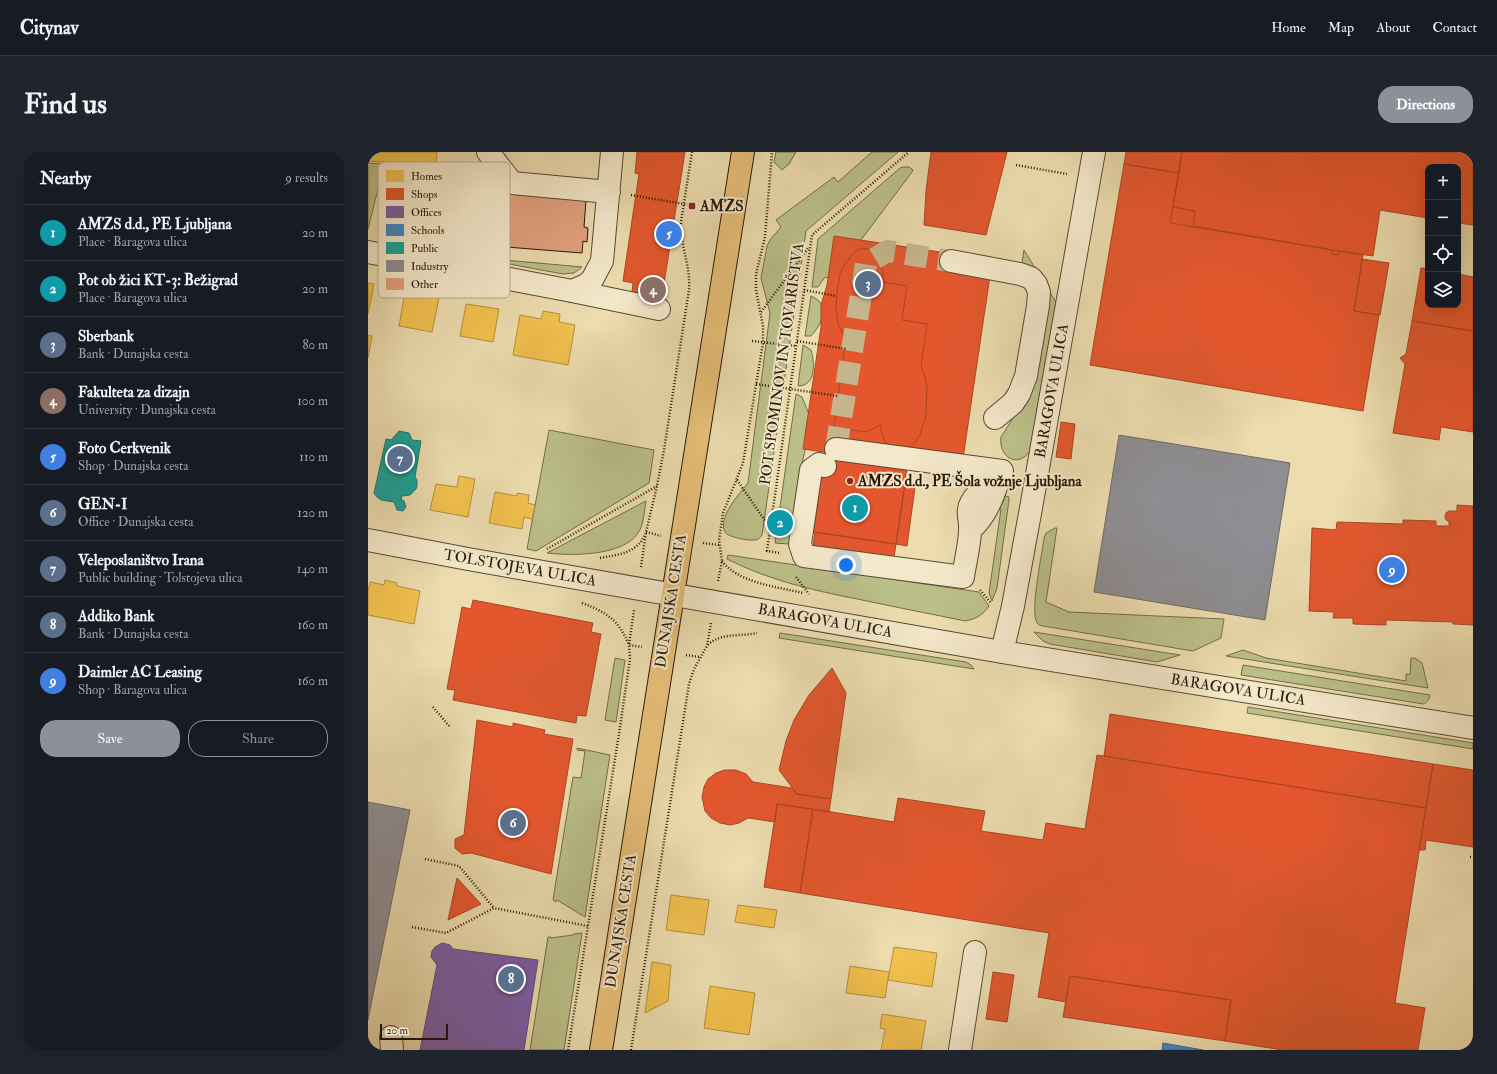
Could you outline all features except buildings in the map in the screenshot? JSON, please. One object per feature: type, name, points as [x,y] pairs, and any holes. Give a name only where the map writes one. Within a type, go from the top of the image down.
[{"type":"main road","name":"DUNAJSKA CESTA","points":[[601,1050],[743,152]]},
{"type":"street","points":[[488,152],[496,162]]},
{"type":"street","points":[[572,291],[586,286],[592,280],[602,261],[612,152]]},
{"type":"street","name":"BARAGOVA ULICA","points":[[1002,652],[1013,606],[1036,486],[1094,152]]},
{"type":"street","points":[[510,180],[512,183],[609,192]]},
{"type":"street","points":[[368,252],[378,254]]},
{"type":"street","points":[[951,261],[1020,274],[1031,278],[1036,284],[1039,292],[1026,376],[1019,394],[1012,403],[995,418]]},
{"type":"street","points":[[510,279],[659,310]]},
{"type":"street","points":[[830,457],[1002,471],[981,490],[969,508],[968,513],[970,530],[963,577],[804,556],[800,544],[811,470],[830,457]]},
{"type":"street","points":[[970,530],[984,515],[1002,471]]},
{"type":"street","name":"TOLSTOJEVA ULICA","points":[[368,540],[672,594]]},
{"type":"street","name":"BARAGOVA ULICA","points":[[672,594],[1002,652],[1473,728]]},
{"type":"street","points":[[960,1050],[975,952]]},
{"type":"path","points":[[643,556],[646,532],[664,450],[690,290],[689,273],[681,232],[692,152]]},
{"type":"path","points":[[772,152],[765,237],[756,274],[756,290],[761,313],[763,342],[746,450],[737,480],[723,513],[719,533],[719,545],[722,561],[726,568],[750,580],[809,594]]},
{"type":"path","name":"POT SPOMINOV IN TOVARIŠTVA","points":[[767,551],[812,235],[909,152]]},
{"type":"path","points":[[1016,165],[1089,178]]},
{"type":"path","points":[[609,192],[696,206]]},
{"type":"path","points":[[761,313],[811,246]]},
{"type":"path","points":[[804,290],[836,296]]},
{"type":"path","points":[[752,341],[796,346]]},
{"type":"path","points":[[797,341],[846,348]]},
{"type":"path","points":[[756,384],[838,396]]},
{"type":"path","points":[[737,480],[770,528]]},
{"type":"path","points":[[519,568],[542,552],[657,486]]},
{"type":"path","points":[[646,532],[654,534]]},
{"type":"path","points":[[709,544],[719,545]]},
{"type":"path","points":[[719,572],[722,561]]},
{"type":"path","points":[[963,577],[973,581],[993,606]]},
{"type":"path","points":[[577,602],[607,614],[620,626],[629,645],[636,646]]},
{"type":"path","name":"DUNAJSKA CESTA","points":[[568,1050],[630,659],[629,645],[632,625]]},
{"type":"path","name":"DUNAJSKA CESTA","points":[[631,1050],[690,684],[694,669],[707,646],[710,628]]},
{"type":"path","points":[[707,646],[714,639],[725,636],[749,635]]},
{"type":"path","points":[[689,655],[700,657]]},
{"type":"path","points":[[433,707],[450,727]]},
{"type":"path","points":[[425,859],[459,866],[494,908]]},
{"type":"path","points":[[412,927],[446,933],[494,908],[588,926]]},
{"type":"green space","points":[[776,152],[796,152],[789,164],[782,170],[774,162]]},
{"type":"green space","points":[[872,152],[898,152],[806,231],[762,535],[756,540],[730,536],[725,532],[723,526],[724,520],[730,506],[748,483],[770,313],[761,278],[767,246],[781,227],[776,220],[834,177],[838,182]]},
{"type":"green space","points":[[368,163],[378,164],[378,189],[368,229]]},
{"type":"green space","points":[[903,167],[909,167],[913,170],[861,240],[829,278],[825,277],[818,287],[812,287],[818,239]]},
{"type":"green space","points":[[1024,250],[1056,302],[1030,451],[1020,459],[1015,460],[1006,455],[1001,444],[1001,437],[1024,401],[1045,297],[1021,269]]},
{"type":"green space","points":[[510,261],[582,267],[574,273],[563,274],[510,264]]},
{"type":"green space","points":[[811,296],[819,301],[822,315],[819,325],[814,333],[811,336],[805,336]]},
{"type":"green space","points":[[803,345],[811,350],[813,373],[808,382],[804,385],[798,386]]},
{"type":"green space","points":[[796,394],[802,397],[809,414],[806,428],[810,428],[798,482],[789,544],[775,543]]},
{"type":"green space","points":[[549,430],[654,450],[649,483],[536,551],[527,549]]},
{"type":"green space","points":[[1005,496],[1009,497],[1009,500],[997,588],[992,601],[989,593],[1001,509],[997,509],[998,502],[1003,502]]},
{"type":"green space","points":[[646,501],[643,522],[640,530],[631,541],[621,546],[596,553],[547,553]]},
{"type":"green space","points":[[1057,528],[1046,602],[1069,612],[1224,619],[1221,638],[1193,651],[1038,624],[1036,620],[1035,604],[1037,580],[1044,538],[1046,533]]},
{"type":"green space","points":[[728,555],[979,592],[989,606],[979,616],[965,621],[830,593],[778,580],[727,559]]},
{"type":"green space","points":[[1034,632],[1180,655],[1157,662],[1050,644],[1043,641]]},
{"type":"green space","points":[[780,633],[966,662],[974,669],[779,638]]},
{"type":"green space","points":[[1243,650],[1266,658],[1406,681],[1406,674],[1410,674],[1411,658],[1415,658],[1422,663],[1428,688],[1226,656]]},
{"type":"green space","points":[[615,658],[625,660],[616,722],[605,720]]},
{"type":"green space","points":[[1243,665],[1430,696],[1427,702],[1423,704],[1241,675]]},
{"type":"green space","points":[[1248,707],[1473,743],[1473,749],[1247,713]]},
{"type":"green space","points":[[577,748],[610,755],[585,917],[557,900],[556,902],[553,900],[573,777],[581,778],[585,751],[577,750]]},
{"type":"green space","points":[[582,933],[564,1050],[530,1050],[548,937],[551,938]]},
{"type":"tunnel","points":[[836,449],[866,264],[887,251],[951,261]]},
{"type":"place","name":"AMZS","points":[[692,206]]},
{"type":"place","name":"Foto Cerkvenik","points":[[669,234]]},
{"type":"place","name":"Sberbank","points":[[868,284]]},
{"type":"place","name":"Fakulteta za dizajn","points":[[653,290]]},
{"type":"place","name":"Veleposlaništvo Irana","points":[[400,459]]},
{"type":"place","name":"AMZS d.d., PE Šola vožnje Ljubljana","points":[[850,481]]},
{"type":"place","name":"AMZS d.d., PE Ljubljana","points":[[855,508]]},
{"type":"place","name":"Pot ob žici KT-3: Bežigrad","points":[[780,523]]},
{"type":"place","name":"Daimler AC Leasing","points":[[1392,570]]},
{"type":"place","name":"GEN-I","points":[[513,823]]},
{"type":"place","name":"Addiko Bank","points":[[511,979]]}]
